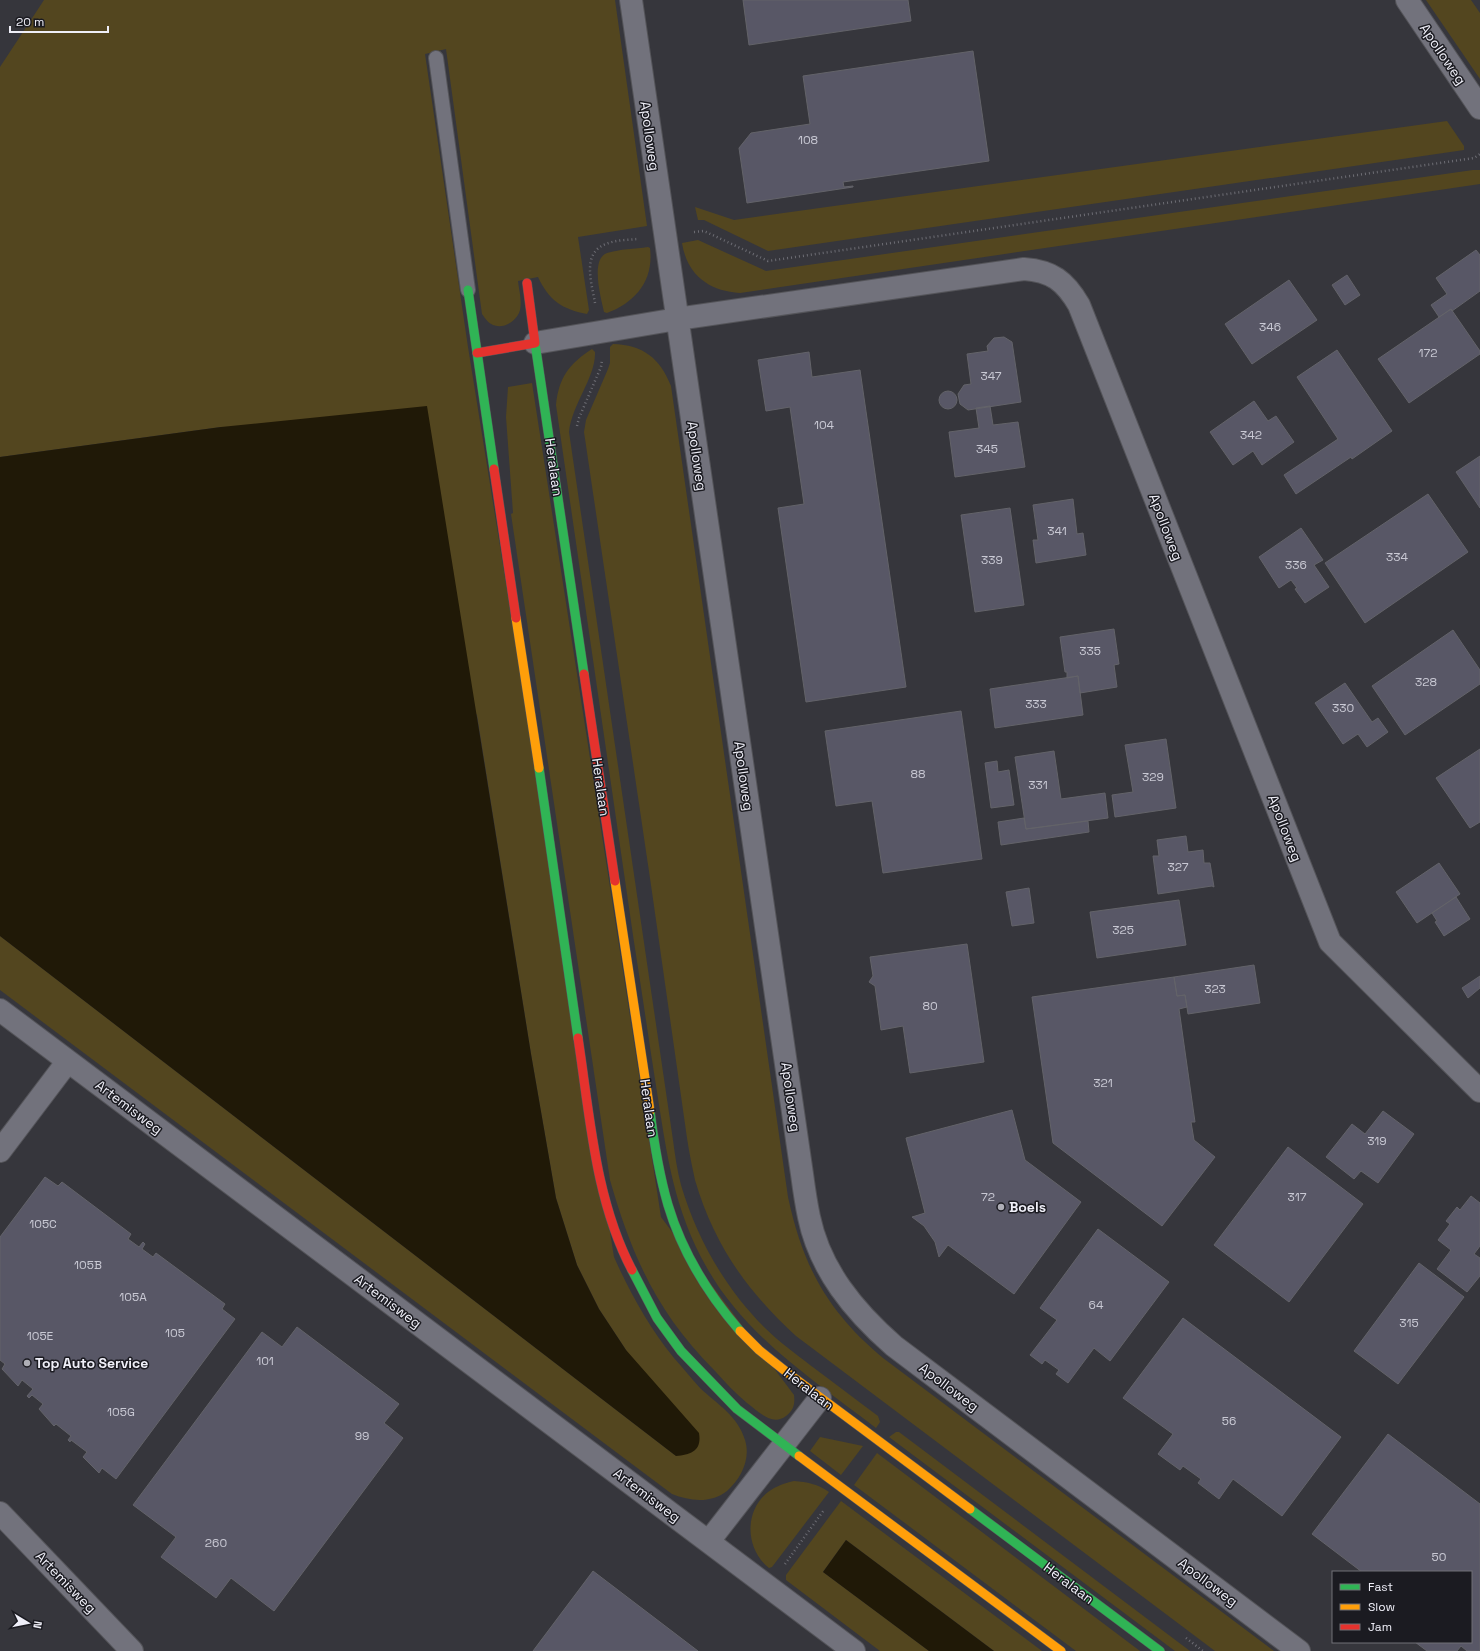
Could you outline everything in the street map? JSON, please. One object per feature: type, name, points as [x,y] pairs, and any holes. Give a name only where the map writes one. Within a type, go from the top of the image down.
[{"type":"street","name":"Apolloweg","points":[[631,0],[802,1174],[809,1218],[816,1243],[826,1266],[838,1287],[873,1328],[894,1346],[1299,1651]]},
{"type":"street","name":"Apolloweg","points":[[1407,0],[1480,108]]},
{"type":"street","name":"Apolloweg","points":[[677,319],[1024,269],[1038,270],[1050,274],[1066,286],[1079,305],[1330,942],[1480,1091]]},
{"type":"street","name":"Heralaan","points":[[527,283],[651,1124],[661,1180],[670,1213],[683,1245],[718,1304],[742,1332],[767,1357],[1160,1651]]},
{"type":"street","points":[[468,290],[596,1158],[611,1221],[623,1253],[657,1318],[681,1351],[738,1409],[1061,1651]]},
{"type":"street","points":[[477,353],[677,319]]},
{"type":"street","name":"Artemisweg","points":[[0,1010],[854,1651]]},
{"type":"street","points":[[0,1151],[68,1061]]},
{"type":"street","points":[[709,1541],[820,1398]]},
{"type":"street","name":"Artemisweg","points":[[0,1513],[132,1651]]},
{"type":"lane","points":[[436,58],[468,290]]},
{"type":"path","points":[[607,243],[704,231],[768,261],[1474,158],[1480,154]]},
{"type":"shaded area","points":[[44,0],[615,0],[647,226],[578,237],[589,310],[587,314],[570,309],[557,302],[547,292],[538,277],[518,281],[521,301],[520,309],[519,313],[512,322],[501,326],[493,325],[488,322],[482,314],[446,49],[425,54],[468,347],[614,1257],[627,1284],[656,1334],[674,1358],[700,1388],[732,1417],[742,1432],[747,1447],[744,1468],[737,1481],[727,1491],[714,1498],[707,1500],[693,1500],[672,1494],[0,990],[0,936],[676,1456],[626,1350],[599,1309],[577,1265],[556,1198],[531,1054],[477,715],[221,427],[0,457],[0,67]]},
{"type":"shaded area","points":[[1426,0],[1471,0],[1480,13],[1480,79]]},
{"type":"shaded area","points":[[1447,121],[1464,146],[1464,150],[768,251],[704,220],[698,220],[695,207],[734,220]]},
{"type":"shaded area","points":[[1480,170],[1480,184],[740,293],[719,289],[709,285],[701,279],[689,264],[682,243],[698,240],[766,271]]},
{"type":"shaded area","points":[[648,247],[650,248],[649,270],[646,280],[641,288],[627,303],[607,313],[604,312],[598,280],[599,263],[602,257],[607,253]]},
{"type":"shaded area","points":[[613,344],[633,347],[642,350],[649,355],[662,368],[671,386],[788,1197],[801,1245],[810,1267],[820,1286],[847,1323],[883,1358],[1274,1651],[1215,1651],[796,1336],[762,1302],[734,1266],[722,1246],[703,1204],[695,1180],[688,1143],[584,432],[586,420],[610,363],[610,347]]},
{"type":"shaded area","points":[[592,349],[595,352],[592,371],[574,411],[569,432],[678,1174],[695,1224],[704,1243],[714,1262],[737,1296],[751,1313],[776,1338],[878,1416],[880,1422],[876,1428],[783,1356],[741,1316],[723,1293],[707,1268],[687,1225],[673,1182],[664,1138],[634,942],[556,405],[557,395],[566,372],[577,360]]},
{"type":"shaded area","points":[[532,383],[661,1217],[794,1395],[794,1404],[792,1409],[789,1414],[781,1419],[776,1420],[765,1417],[743,1399],[695,1350],[678,1328],[649,1283],[618,1208],[610,1180],[511,514],[513,513],[506,417],[508,387]]},
{"type":"shaded area","points":[[427,406],[531,1054],[556,1198],[577,1265],[599,1309],[626,1350],[699,1433],[699,1444],[691,1453],[676,1456],[0,936],[0,457],[221,427]]},
{"type":"shaded area","points":[[896,1432],[899,1432],[1190,1651],[1175,1651],[889,1437]]},
{"type":"shaded area","points":[[820,1437],[863,1446],[841,1475],[810,1451]]},
{"type":"shaded area","points":[[877,1453],[1140,1651],[1076,1651],[854,1485]]},
{"type":"shaded area","points":[[794,1481],[812,1484],[829,1492],[772,1567],[769,1568],[755,1551],[750,1530],[751,1519],[760,1500],[768,1492],[781,1485]]},
{"type":"shaded area","points":[[841,1501],[1042,1651],[994,1651],[846,1540],[823,1572],[929,1651],[880,1651],[786,1580],[786,1575]]},
{"type":"shaded area","points":[[846,1540],[994,1651],[929,1651],[823,1572]]},
{"type":"building","points":[[743,0],[908,0],[911,21],[749,45]]},
{"type":"building","points":[[973,51],[989,161],[843,182],[844,187],[853,187],[747,203],[739,148],[751,133],[810,124],[803,76]]},
{"type":"building","points":[[1476,250],[1480,255],[1480,291],[1452,311],[1451,309],[1439,317],[1431,305],[1447,294],[1436,278]]},
{"type":"building","points":[[1347,275],[1360,295],[1345,305],[1332,285]]},
{"type":"building","points":[[1289,280],[1317,320],[1252,364],[1225,324]]},
{"type":"building","points":[[1451,309],[1480,351],[1480,354],[1409,403],[1378,359]]},
{"type":"building","points":[[1004,337],[1012,342],[1021,402],[968,410],[960,404],[958,394],[964,385],[971,384],[967,354],[988,351],[987,346],[994,338]]},
{"type":"building","points":[[1337,350],[1392,431],[1352,459],[1351,457],[1296,494],[1284,475],[1338,439],[1297,377]]},
{"type":"building","points":[[809,352],[812,377],[860,370],[906,687],[806,702],[778,508],[804,504],[790,407],[766,411],[758,360]]},
{"type":"building","points":[[948,391],[954,394],[957,400],[954,406],[948,409],[942,406],[939,400],[942,394]]},
{"type":"building","points":[[1254,401],[1268,421],[1276,416],[1294,442],[1262,465],[1253,451],[1233,465],[1210,432]]},
{"type":"building","points":[[990,406],[993,425],[1018,422],[1025,467],[955,477],[949,432],[979,428],[976,408]]},
{"type":"building","points":[[1480,456],[1480,508],[1456,472]]},
{"type":"building","points":[[1428,494],[1468,552],[1365,623],[1325,563]]},
{"type":"building","points":[[1073,499],[1077,534],[1083,533],[1086,555],[1036,563],[1033,540],[1038,540],[1033,505]]},
{"type":"building","points":[[1010,508],[1024,605],[975,612],[961,515]]},
{"type":"building","points":[[1301,528],[1323,560],[1314,565],[1329,587],[1305,603],[1295,589],[1297,588],[1291,580],[1279,588],[1259,557]]},
{"type":"building","points":[[1114,629],[1119,664],[1114,665],[1117,687],[1080,693],[1078,676],[1067,678],[1060,637]]},
{"type":"building","points":[[1453,630],[1480,670],[1480,684],[1405,735],[1372,686]]},
{"type":"building","points":[[1078,676],[1083,715],[995,728],[990,689]]},
{"type":"building","points":[[1345,683],[1372,722],[1378,718],[1388,732],[1367,747],[1358,734],[1343,744],[1315,703]]},
{"type":"building","points":[[961,711],[982,859],[883,873],[872,801],[836,806],[825,731]]},
{"type":"building","points":[[1166,739],[1176,808],[1115,817],[1112,795],[1133,792],[1125,745]]},
{"type":"building","points":[[1480,749],[1480,822],[1470,828],[1436,778]]},
{"type":"building","points":[[1054,751],[1061,799],[1105,793],[1108,818],[1026,829],[1015,757]]},
{"type":"building","points":[[997,761],[998,772],[1009,770],[1014,805],[991,808],[985,763]]},
{"type":"building","points":[[1024,818],[1026,829],[1088,821],[1089,832],[1001,845],[998,822]]},
{"type":"building","points":[[1186,836],[1188,852],[1203,850],[1204,863],[1210,863],[1214,887],[1212,886],[1158,894],[1153,856],[1159,856],[1157,840]]},
{"type":"building","points":[[1439,863],[1460,894],[1417,923],[1396,892]]},
{"type":"building","points":[[1029,888],[1034,923],[1012,926],[1006,892]]},
{"type":"building","points":[[1456,897],[1470,919],[1444,936],[1435,922],[1437,921],[1432,913]]},
{"type":"building","points":[[1179,900],[1186,945],[1097,958],[1090,912]]},
{"type":"building","points":[[967,944],[984,1062],[910,1073],[903,1026],[881,1030],[875,986],[869,982],[873,976],[870,957]]},
{"type":"building","points":[[1254,965],[1260,1003],[1188,1014],[1185,995],[1177,996],[1174,977]]},
{"type":"building","points":[[1480,976],[1480,988],[1468,998],[1462,988]]},
{"type":"building","points":[[1174,977],[1177,996],[1185,995],[1187,1007],[1179,1009],[1195,1122],[1191,1122],[1194,1140],[1215,1157],[1162,1226],[1053,1143],[1032,997]]},
{"type":"building","name":"Boels","points":[[1012,1110],[1025,1160],[1081,1202],[1014,1294],[948,1245],[939,1257],[935,1242],[924,1226],[912,1217],[925,1213],[906,1138]]},
{"type":"building","points":[[1383,1111],[1414,1134],[1378,1183],[1361,1171],[1354,1179],[1326,1157],[1352,1124],[1365,1134]]},
{"type":"building","points":[[1288,1147],[1363,1204],[1289,1302],[1214,1245]]},
{"type":"building","points":[[45,1177],[58,1186],[62,1182],[131,1234],[128,1239],[139,1247],[143,1242],[145,1244],[142,1249],[153,1257],[156,1253],[225,1304],[222,1309],[235,1319],[116,1479],[102,1468],[99,1473],[83,1457],[87,1452],[71,1440],[70,1442],[68,1440],[71,1436],[56,1424],[54,1426],[39,1409],[43,1404],[32,1395],[29,1398],[27,1396],[33,1389],[22,1380],[18,1386],[2,1369],[5,1364],[0,1360],[0,1237]]},
{"type":"building","points":[[1471,1196],[1480,1203],[1480,1246],[1474,1254],[1480,1258],[1480,1276],[1467,1292],[1437,1269],[1451,1250],[1438,1240],[1450,1224],[1446,1221],[1457,1207],[1460,1210]]},
{"type":"building","points":[[1098,1229],[1169,1282],[1110,1361],[1094,1348],[1068,1383],[1056,1374],[1059,1370],[1045,1360],[1042,1364],[1030,1355],[1057,1320],[1040,1308]]},
{"type":"building","points":[[1419,1263],[1464,1297],[1398,1384],[1354,1351]]},
{"type":"building","points":[[1183,1318],[1341,1437],[1282,1516],[1233,1479],[1219,1499],[1198,1483],[1201,1479],[1183,1466],[1180,1470],[1158,1454],[1173,1434],[1123,1398]]},
{"type":"building","points":[[297,1327],[399,1404],[384,1423],[403,1438],[274,1611],[231,1578],[216,1598],[161,1557],[176,1537],[133,1505],[262,1332],[282,1347]]},
{"type":"building","points":[[1388,1434],[1480,1504],[1480,1651],[1467,1651],[1461,1646],[1457,1651],[1427,1651],[1416,1643],[1472,1643],[1472,1571],[1361,1571],[1312,1534]]},
{"type":"building","points":[[593,1571],[698,1651],[533,1651]]},
{"type":"traffic: fast","points":[[468,290],[494,469]]},
{"type":"traffic: fast","points":[[535,343],[584,674]]},
{"type":"traffic: fast","points":[[539,768],[578,1038]]},
{"type":"traffic: fast","points":[[650,1111],[662,1182],[674,1222],[688,1256],[697,1272],[717,1302],[740,1331]]},
{"type":"traffic: fast","points":[[632,1270],[657,1318],[681,1351],[737,1409],[799,1456]]},
{"type":"traffic: fast","points":[[970,1509],[1160,1651]]},
{"type":"traffic: slow","points":[[516,618],[539,768]]},
{"type":"traffic: slow","points":[[615,881],[650,1111]]},
{"type":"traffic: slow","points":[[740,1331],[759,1350],[789,1374],[970,1509]]},
{"type":"traffic: slow","points":[[799,1456],[1061,1651]]},
{"type":"traffic: jam","points":[[477,353],[535,343],[527,283]]},
{"type":"traffic: jam","points":[[494,469],[516,618]]},
{"type":"traffic: jam","points":[[584,674],[615,881]]},
{"type":"traffic: jam","points":[[578,1038],[591,1127],[602,1186],[610,1215],[632,1270]]},
{"type":"place","name":"Boels","points":[[1001,1207]]},
{"type":"place","name":"Top Auto Service","points":[[27,1363]]}]
